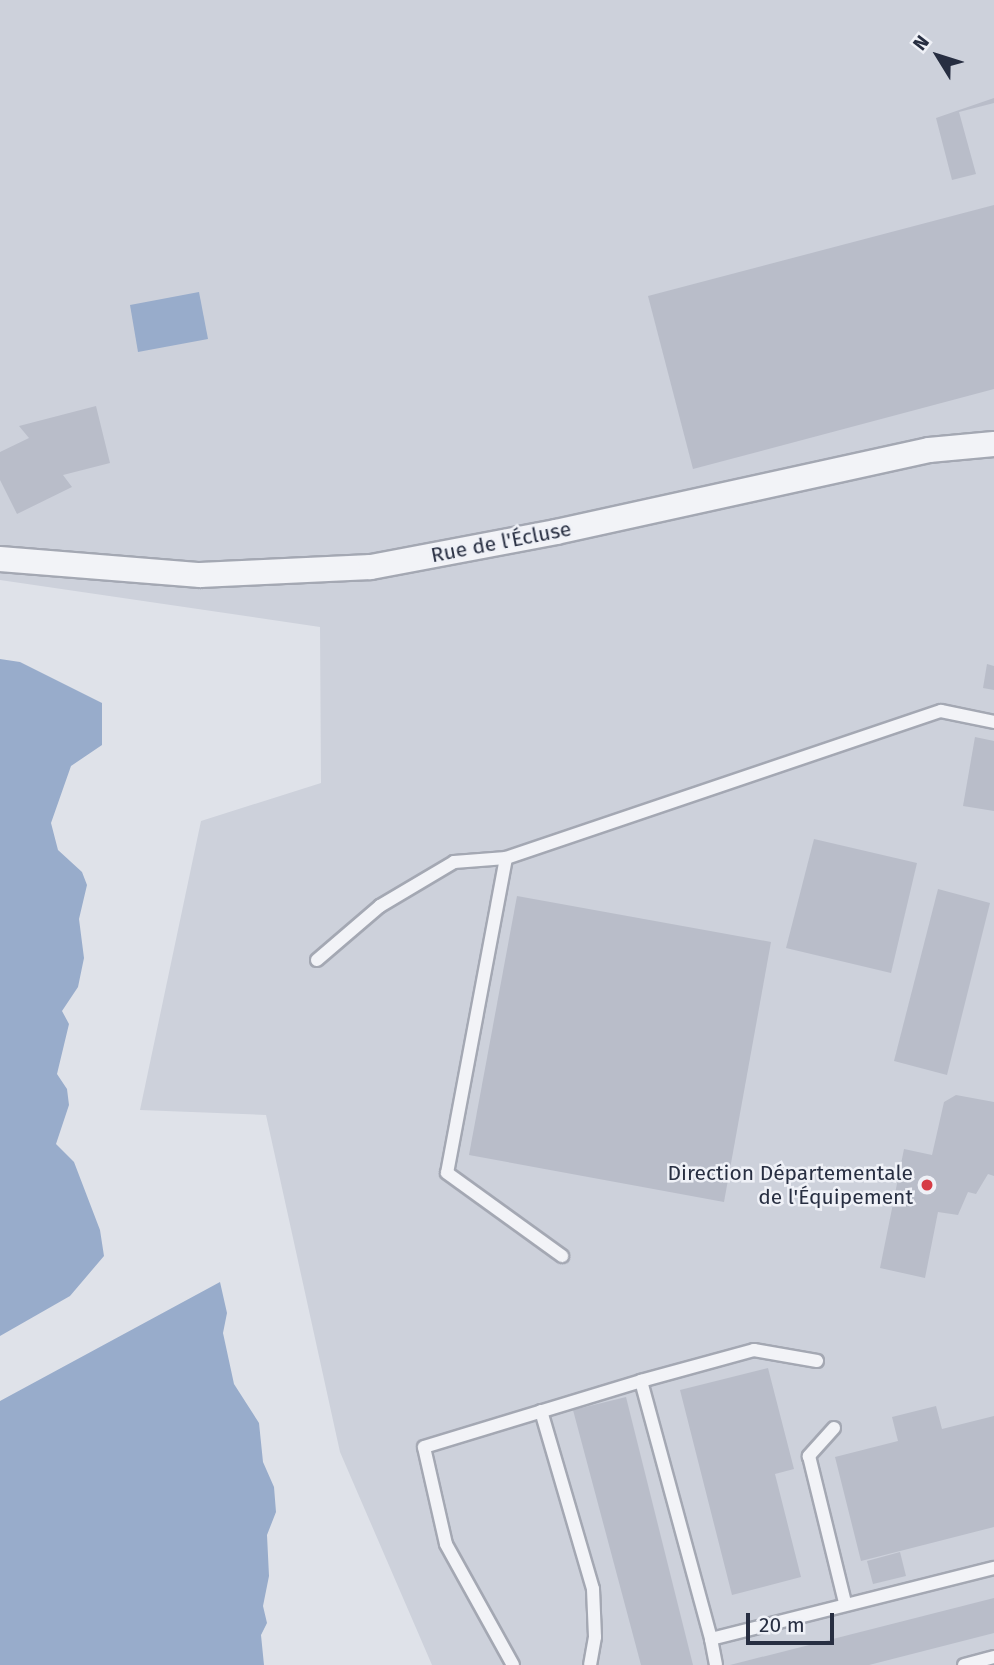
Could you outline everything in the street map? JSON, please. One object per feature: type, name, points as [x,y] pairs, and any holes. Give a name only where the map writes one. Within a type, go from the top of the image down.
[{"type":"street","name":"Rue de l'Écluse","points":[[0,559],[200,575],[371,567],[556,532],[929,450],[994,444]]},
{"type":"lane","points":[[317,960],[380,906],[454,862],[506,858],[941,711],[994,722]]},
{"type":"lane","points":[[506,858],[447,1173],[562,1256]]},
{"type":"lane","points":[[513,1665],[446,1544],[424,1447],[641,1381],[754,1350],[817,1361]]},
{"type":"lane","points":[[641,1381],[716,1665]]},
{"type":"lane","points":[[541,1412],[593,1589],[595,1637],[590,1665]]},
{"type":"lane","points":[[834,1428],[809,1456],[845,1604]]},
{"type":"lane","points":[[710,1639],[994,1569]]},
{"type":"lane","points":[[964,1665],[994,1657]]},
{"type":"shaded area","points":[[0,0],[994,0],[994,1665],[432,1665],[340,1452],[266,1115],[140,1110],[201,821],[321,783],[320,627],[0,580]]},
{"type":"water","points":[[199,292],[208,339],[138,352],[130,305]]},
{"type":"water","points":[[0,659],[20,662],[102,703],[102,745],[71,766],[51,823],[58,850],[82,872],[87,885],[79,919],[84,958],[78,987],[62,1011],[69,1024],[57,1074],[67,1089],[69,1105],[56,1144],[74,1162],[100,1230],[104,1256],[70,1296],[0,1336]]},
{"type":"water","points":[[220,1282],[227,1313],[223,1333],[234,1384],[259,1423],[263,1462],[274,1487],[276,1512],[267,1535],[269,1576],[263,1606],[267,1623],[261,1635],[264,1665],[0,1665],[0,1401]]},
{"type":"building","points":[[994,98],[994,103],[959,112],[976,174],[952,180],[936,118]]},
{"type":"building","points":[[994,205],[994,389],[693,469],[648,296]]},
{"type":"building","points":[[96,406],[110,463],[63,475],[72,487],[17,514],[0,480],[0,452],[29,438],[19,426]]},
{"type":"building","points":[[987,664],[994,666],[994,690],[983,688]]},
{"type":"building","points":[[975,737],[994,741],[994,811],[963,806]]},
{"type":"building","points":[[814,839],[917,863],[891,973],[786,948]]},
{"type":"building","points":[[938,889],[990,903],[947,1075],[894,1061]]},
{"type":"building","points":[[517,896],[771,942],[724,1202],[469,1155]]},
{"type":"building","points":[[956,1095],[994,1102],[994,1176],[988,1174],[976,1194],[968,1192],[958,1215],[938,1212],[925,1278],[880,1268],[904,1149],[932,1155],[944,1102]]},
{"type":"building","points":[[768,1368],[794,1469],[775,1474],[801,1577],[732,1595],[680,1390]]},
{"type":"building","points":[[626,1397],[693,1665],[641,1665],[573,1410]]},
{"type":"building","points":[[936,1406],[942,1429],[994,1416],[994,1527],[861,1561],[835,1457],[898,1441],[892,1417]]},
{"type":"building","points":[[900,1552],[906,1576],[873,1584],[867,1561]]},
{"type":"building","points":[[994,1598],[994,1633],[869,1665],[730,1665]]},
{"type":"place","name":"Direction Départementale de l'Équipement","points":[[927,1185]]}]
